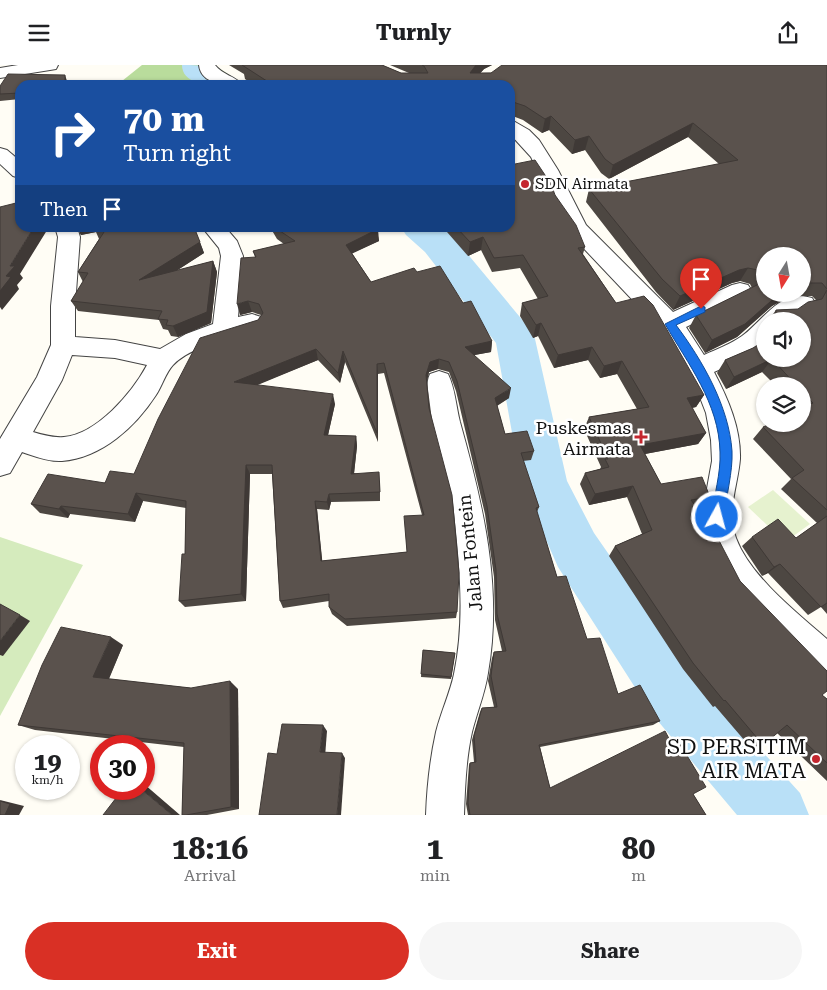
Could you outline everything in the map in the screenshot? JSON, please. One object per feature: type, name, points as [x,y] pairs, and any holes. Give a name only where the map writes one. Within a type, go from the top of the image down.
[{"type":"street","points":[[0,73],[50,65]]},
{"type":"street","points":[[207,65],[211,73],[224,80]]},
{"type":"street","points":[[515,129],[527,138],[538,153],[562,203],[587,241],[670,324],[683,342],[715,401],[723,429],[726,453],[717,517],[721,539],[733,562],[755,592],[789,627],[827,661]]},
{"type":"street","points":[[0,154],[15,168]]},
{"type":"street","points":[[0,464],[49,380],[63,345],[63,306],[69,237],[68,232]]},
{"type":"street","points":[[216,232],[229,246],[232,256],[225,328]]},
{"type":"street","points":[[670,324],[740,291]]},
{"type":"street","points":[[784,312],[791,307],[804,304]]},
{"type":"street","points":[[15,439],[62,449],[78,447],[92,441],[108,430],[122,416],[154,377],[163,359],[189,342],[225,328],[252,323]]},
{"type":"street","points":[[697,369],[756,339]]},
{"type":"street","points":[[63,345],[115,349],[163,359]]},
{"type":"street","name":"Jalan Fontein","points":[[440,381],[441,401],[467,500],[478,593],[477,629],[471,674],[454,733],[446,786],[445,815]]},
{"type":"green space","points":[[142,65],[214,65],[237,80],[123,80]]},
{"type":"green space","points":[[773,490],[810,524],[785,542],[748,507]]},
{"type":"green space","points":[[0,537],[83,565],[0,716]]},
{"type":"building","points":[[242,65],[382,65],[401,73],[428,73],[422,65],[476,65],[470,73],[491,73],[502,65],[827,65],[827,289],[822,283],[811,283],[811,247],[756,247],[756,270],[748,268],[739,270],[680,296],[662,279],[589,189],[738,160],[693,123],[613,165],[605,159],[589,136],[575,140],[551,116],[545,119],[525,106],[515,103],[515,80],[265,80]]},
{"type":"building","points":[[8,74],[65,75],[65,80],[15,80],[15,93],[0,94],[0,86]]},
{"type":"building","points":[[535,160],[551,184],[555,195],[576,225],[585,247],[578,248],[616,303],[644,296],[653,305],[704,395],[687,398],[706,433],[640,445],[661,484],[702,477],[710,497],[691,500],[713,529],[740,581],[827,671],[827,691],[822,695],[827,699],[827,763],[787,725],[763,745],[693,663],[615,546],[652,530],[633,486],[595,494],[585,473],[609,467],[605,459],[608,459],[589,417],[649,407],[622,361],[604,366],[592,347],[558,355],[541,323],[536,325],[522,303],[548,296],[523,255],[494,258],[483,237],[470,242],[461,232],[515,232],[515,164]]},
{"type":"building","points":[[15,203],[15,232],[31,232],[10,266],[15,266],[6,276],[11,277],[0,291],[0,207]]},
{"type":"building","points":[[104,232],[196,232],[200,242],[139,280],[213,261],[207,312],[173,326],[166,325],[168,320],[158,319],[162,311],[71,301],[88,273],[78,272]]},
{"type":"building","points":[[282,232],[372,232],[346,245],[371,282],[414,268],[417,272],[440,266],[463,303],[471,301],[492,341],[465,347],[511,388],[495,398],[505,434],[527,431],[534,451],[521,453],[539,507],[536,508],[557,577],[566,576],[587,639],[600,638],[618,694],[640,685],[660,721],[539,745],[550,788],[665,731],[674,748],[680,744],[706,787],[693,794],[706,815],[470,815],[468,803],[470,763],[476,762],[474,736],[482,708],[497,707],[491,676],[494,652],[506,651],[497,614],[496,570],[487,506],[457,381],[449,362],[439,359],[430,362],[426,375],[429,408],[452,495],[459,573],[457,612],[345,619],[329,607],[329,594],[280,601],[272,465],[246,465],[241,594],[179,601],[182,554],[185,554],[186,501],[136,493],[128,514],[61,506],[59,509],[31,504],[48,474],[105,483],[110,471],[134,474],[158,419],[200,338],[258,320],[263,313],[259,304],[248,301],[237,304],[241,258],[256,257],[253,251],[295,241]],"holes":[[[316,349],[338,373],[343,351],[377,433],[377,364],[384,363],[424,515],[404,516],[407,552],[321,561],[315,501],[327,502],[329,494],[380,492],[379,472],[351,474],[356,436],[324,435],[333,394],[234,382]]]},
{"type":"building","points":[[756,285],[756,303],[769,303],[756,312],[756,314],[745,324],[712,340],[696,315]]},
{"type":"building","points":[[827,290],[827,510],[792,478],[804,470],[768,432],[811,432],[811,404],[813,403],[811,401],[811,377],[789,377],[779,367],[811,367],[811,312],[776,312],[776,310],[798,309],[807,303],[822,299]]},
{"type":"building","points":[[756,346],[756,367],[734,377],[725,360]]},
{"type":"building","points":[[827,516],[827,603],[821,607],[780,564],[774,567],[752,537],[778,519],[796,538]]},
{"type":"building","points":[[0,604],[20,615],[0,641]]},
{"type":"building","points":[[61,627],[111,637],[93,677],[191,688],[230,681],[231,807],[182,815],[184,743],[155,740],[155,735],[110,735],[18,725],[42,665]]},
{"type":"building","points":[[423,650],[455,653],[451,677],[421,674]]},
{"type":"building","points":[[282,724],[323,725],[320,752],[342,753],[337,815],[259,815],[268,753],[277,754]]},
{"type":"building","points":[[115,800],[154,800],[172,815],[103,815]]},
{"type":"building","points":[[0,801],[10,804],[5,815],[0,815]]},
{"type":"waterway","points":[[196,65],[196,69],[213,80]]},
{"type":"waterway","points":[[424,232],[438,243],[515,339],[544,483],[576,550],[672,694],[778,815]]},
{"type":"place","name":"SDN Airmata","points":[[525,184]]},
{"type":"place","name":"Puskesmas Airmata","points":[[641,437]]},
{"type":"place","name":"SD PERSITIM AIR MATA","points":[[816,759]]},
{"type":"route","points":[[701,309],[670,324],[683,342],[704,379],[715,401],[723,429],[726,453],[717,517]]}]
